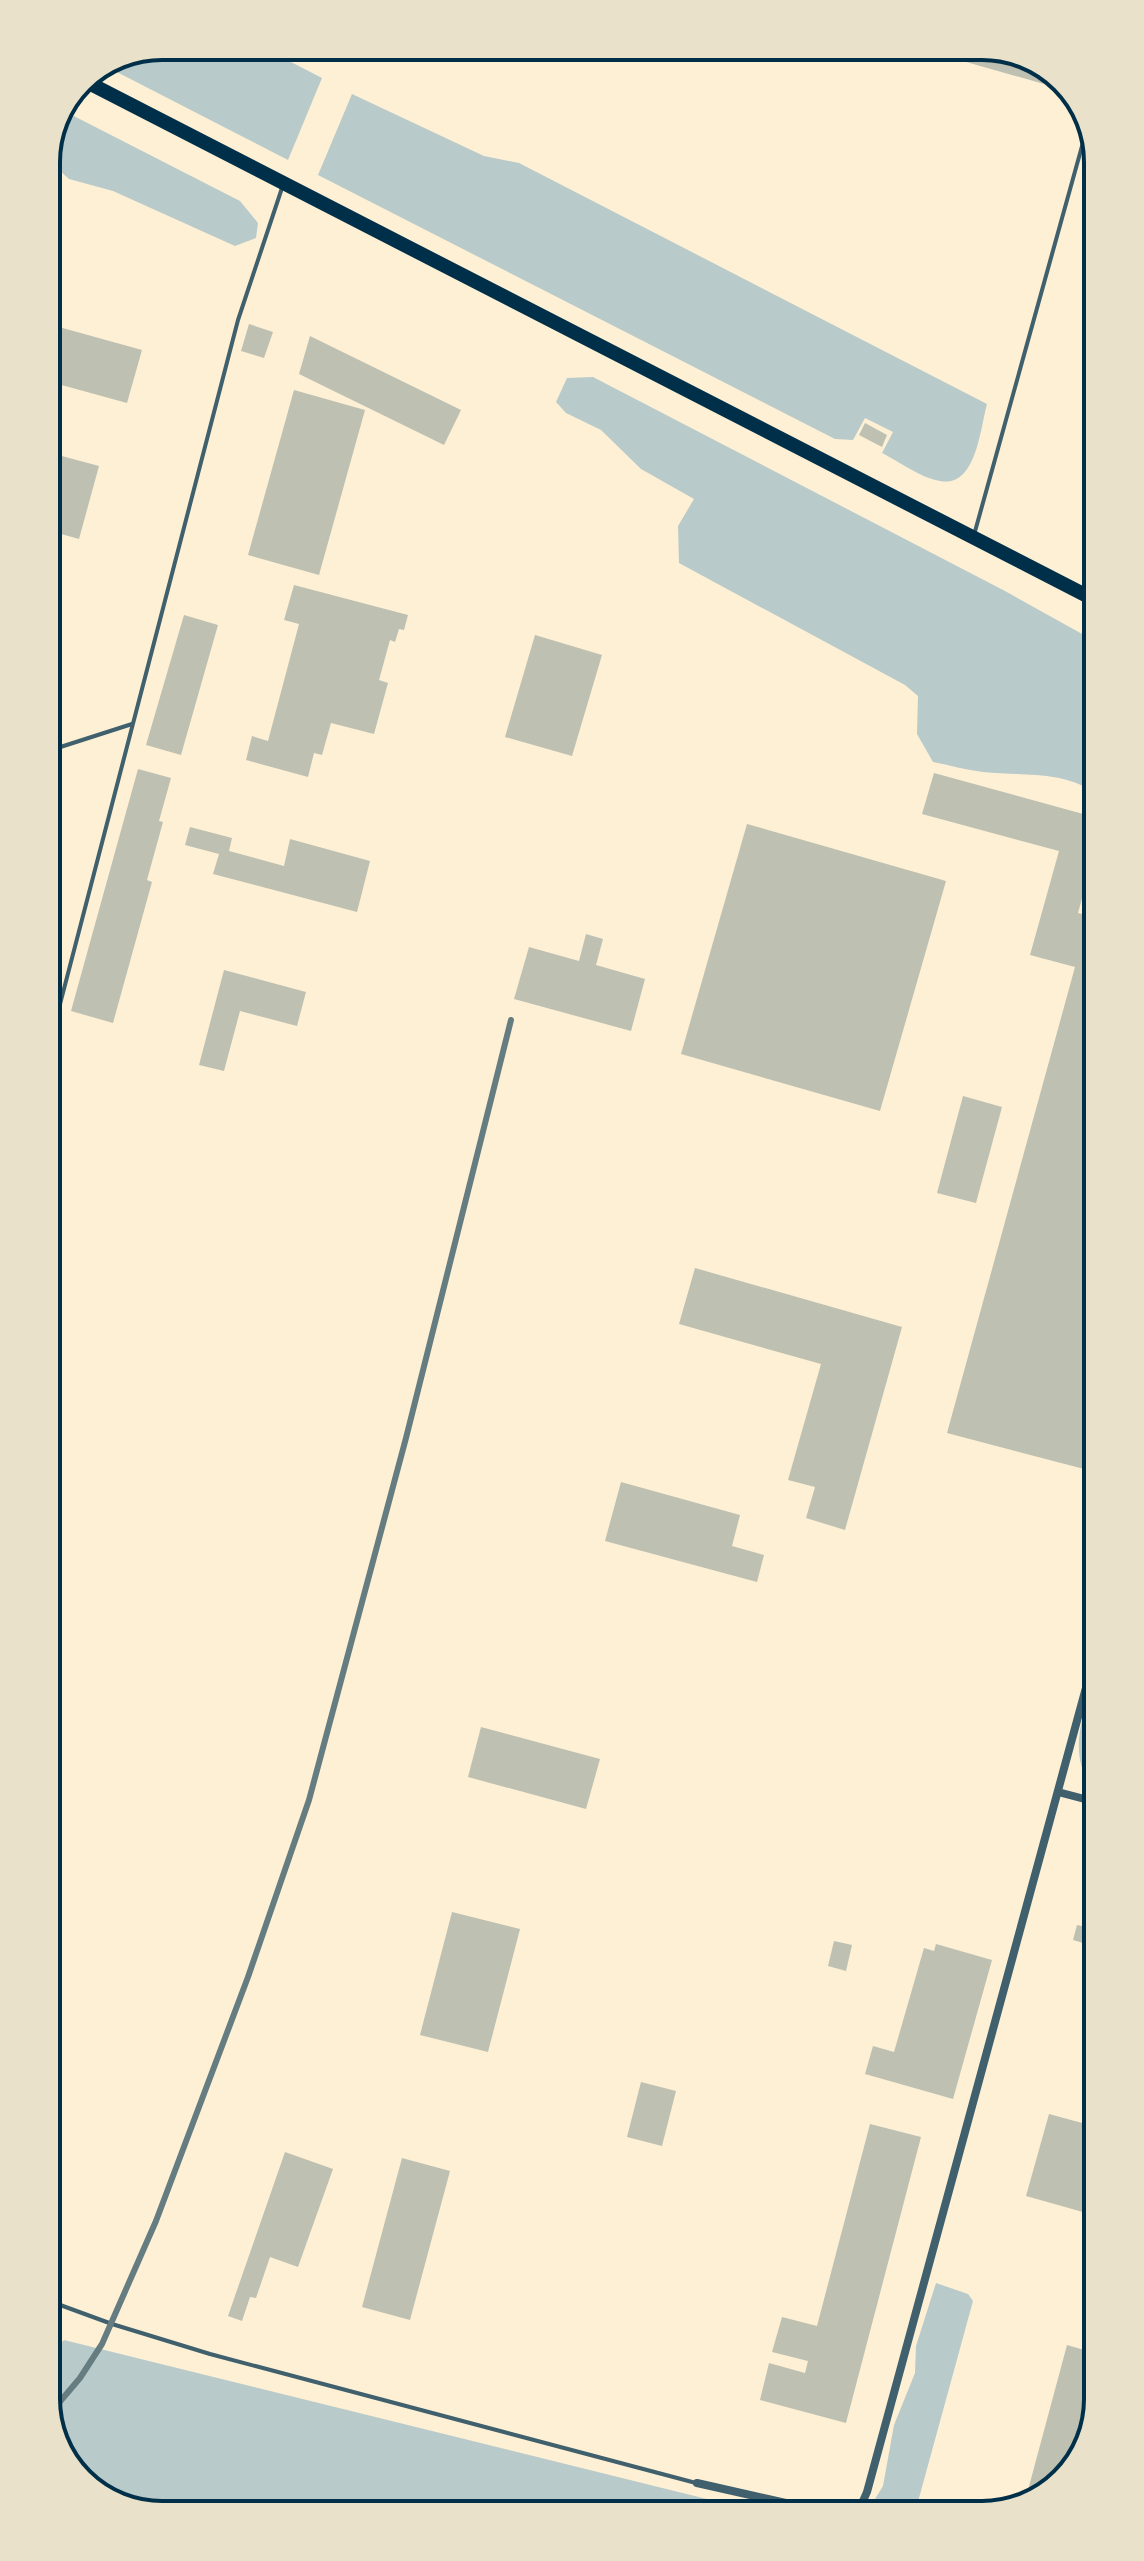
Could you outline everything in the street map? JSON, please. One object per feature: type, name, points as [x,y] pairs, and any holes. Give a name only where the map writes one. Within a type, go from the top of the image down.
[{"type":"main road","points":[[95,86],[1084,594]]},
{"type":"street","points":[[863,2501],[1084,1696]]},
{"type":"street","points":[[1058,1792],[1084,1799]]},
{"type":"street","points":[[697,2483],[777,2501]]},
{"type":"lane","points":[[973,537],[1082,145]]},
{"type":"lane","points":[[60,1010],[238,320],[284,182]]},
{"type":"lane","points":[[60,747],[132,724]]},
{"type":"lane","points":[[60,2305],[210,2354],[697,2483]]},
{"type":"shaded area","points":[[162,60],[287,60],[322,78],[288,160],[116,72],[142,62]]},
{"type":"shaded area","points":[[352,94],[484,156],[519,163],[987,404],[979,442],[969,467],[962,476],[952,481],[940,481],[918,473],[882,453],[893,432],[865,418],[853,440],[835,439],[318,175]]},
{"type":"shaded area","points":[[72,115],[240,201],[258,223],[256,238],[235,246],[113,191],[69,179],[60,171],[60,156],[63,136]]},
{"type":"shaded area","points":[[593,377],[1084,635],[1084,787],[1054,777],[983,772],[933,762],[917,734],[918,696],[905,685],[679,563],[678,526],[694,499],[641,469],[601,430],[566,413],[556,402],[567,378]]},
{"type":"shaded area","points":[[1084,1713],[1084,1771],[1079,1748]]},
{"type":"shaded area","points":[[936,2283],[968,2294],[973,2301],[918,2501],[874,2501],[883,2486],[894,2425],[915,2373],[916,2346]]},
{"type":"shaded area","points":[[64,2340],[715,2501],[156,2501],[129,2496],[90,2471],[65,2432],[60,2399],[60,2344]]},
{"type":"building","points":[[959,60],[1002,62],[1021,68],[1049,85]]},
{"type":"building","points":[[249,324],[273,332],[264,358],[241,351]]},
{"type":"building","points":[[60,327],[142,350],[127,403],[60,385]]},
{"type":"building","points":[[310,336],[461,410],[444,445],[299,374]]},
{"type":"building","points":[[294,390],[365,410],[319,575],[248,555]]},
{"type":"building","points":[[865,423],[887,435],[882,447],[859,435]]},
{"type":"building","points":[[60,456],[99,466],[79,539],[60,534]]},
{"type":"building","points":[[294,585],[408,615],[404,630],[399,629],[395,642],[390,640],[379,680],[388,683],[374,734],[331,723],[322,755],[314,753],[308,777],[246,760],[252,736],[268,741],[299,624],[284,620]]},
{"type":"building","points":[[184,615],[218,625],[181,755],[146,745]]},
{"type":"building","points":[[535,635],[602,655],[572,756],[505,737]]},
{"type":"building","points":[[138,769],[171,778],[147,880],[152,882],[113,1023],[71,1011]]},
{"type":"building","points":[[934,773],[1084,814],[1084,891],[1078,913],[1084,914],[1084,1469],[947,1433],[1075,967],[1030,955],[1059,851],[922,814]]},
{"type":"building","points":[[747,824],[946,881],[880,1111],[681,1054]]},
{"type":"building","points":[[190,827],[232,838],[229,851],[284,866],[290,839],[370,861],[357,912],[213,874],[219,854],[185,845]]},
{"type":"building","points":[[586,934],[603,939],[596,965],[645,979],[631,1031],[514,999],[529,947],[579,961]]},
{"type":"building","points":[[224,970],[306,992],[297,1026],[240,1011],[224,1071],[199,1065]]},
{"type":"building","points":[[963,1096],[1002,1107],[976,1203],[937,1193]]},
{"type":"building","points":[[695,1268],[902,1327],[845,1530],[806,1518],[815,1487],[788,1480],[821,1364],[679,1324]]},
{"type":"building","points":[[621,1482],[740,1515],[732,1546],[764,1555],[757,1582],[605,1541]]},
{"type":"building","points":[[481,1727],[600,1759],[586,1809],[468,1777]]},
{"type":"building","points":[[452,1912],[520,1929],[488,2052],[420,2035]]},
{"type":"building","points":[[1084,1919],[1084,1943],[1073,1940],[1077,1925],[1082,1926]]},
{"type":"building","points":[[834,1941],[852,1945],[846,1971],[828,1966]]},
{"type":"building","points":[[936,1944],[992,1960],[953,2099],[865,2074],[873,2046],[894,2052],[924,1948],[934,1951]]},
{"type":"building","points":[[641,2082],[676,2091],[662,2146],[627,2137]]},
{"type":"building","points":[[1049,2114],[1084,2123],[1084,2212],[1026,2196]]},
{"type":"building","points":[[870,2124],[921,2137],[846,2423],[760,2400],[769,2363],[805,2373],[808,2361],[772,2352],[782,2317],[817,2326]]},
{"type":"building","points":[[285,2152],[333,2169],[298,2267],[270,2257],[256,2298],[250,2297],[242,2321],[228,2316]]},
{"type":"building","points":[[402,2158],[450,2171],[410,2320],[362,2307]]},
{"type":"building","points":[[1067,2345],[1084,2350],[1084,2399],[1079,2432],[1054,2471],[1028,2489]]},
{"type":"railway","points":[[60,2401],[102,2344],[156,2221],[248,1977],[309,1800],[406,1438],[511,1020]]}]
